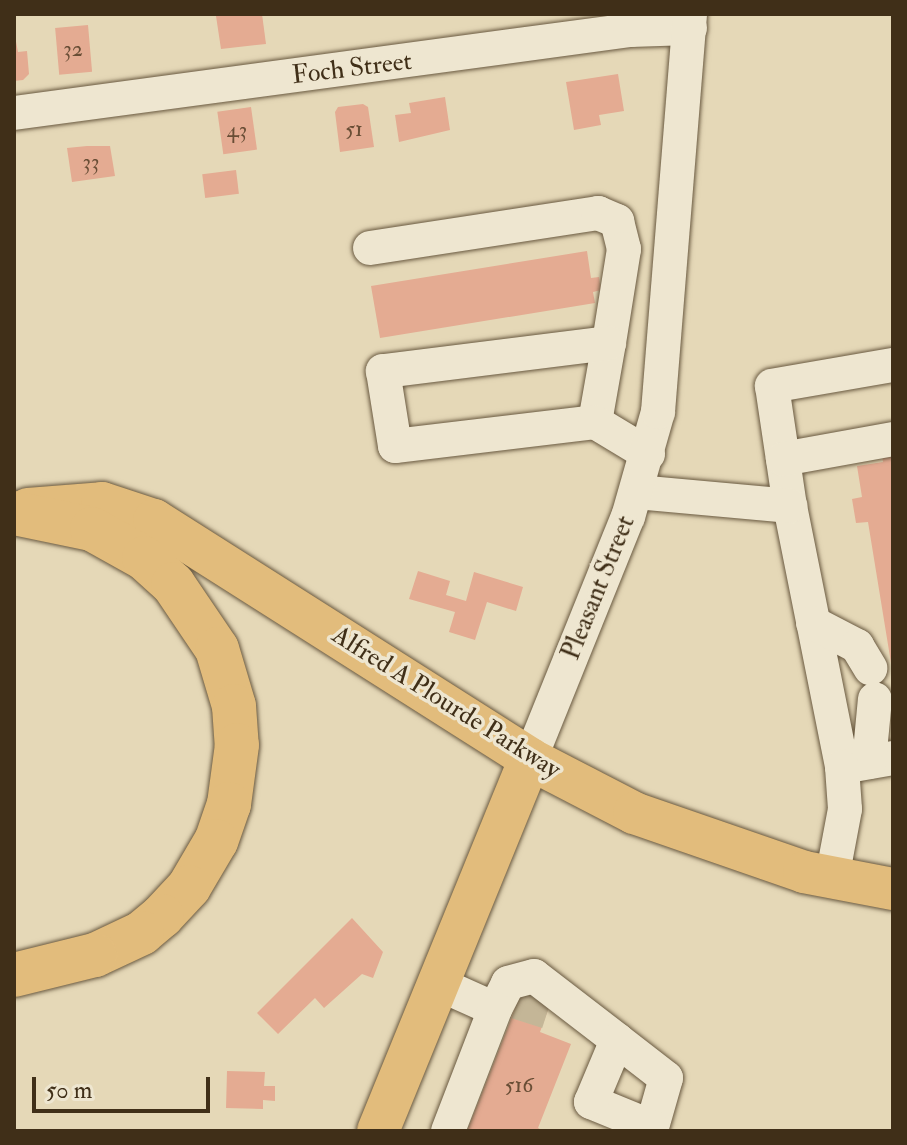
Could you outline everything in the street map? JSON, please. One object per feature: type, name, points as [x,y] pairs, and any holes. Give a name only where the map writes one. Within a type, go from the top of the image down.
[{"type":"highway","points":[[14,512],[92,529],[144,558],[173,584],[217,649],[234,706],[237,745],[229,804],[216,841],[189,887],[162,916],[142,933],[95,955],[14,975]]},
{"type":"main road","name":"Alfred A Plourde Parkway","points":[[14,512],[102,503],[154,520],[530,759],[634,813],[832,878],[893,889]]},
{"type":"main road","name":"Pleasant Street","points":[[378,1131],[530,759]]},
{"type":"street","name":"Foch Street","points":[[14,113],[690,21]]},
{"type":"street","name":"Pleasant Street","points":[[530,759],[637,492],[648,454],[668,326],[690,21]]},
{"type":"street","points":[[370,248],[598,213],[617,221],[624,249],[595,422]]},
{"type":"street","points":[[609,343],[383,371],[395,446],[595,422],[648,454]]},
{"type":"street","points":[[868,763],[813,623],[790,506],[772,386],[893,365]]},
{"type":"street","points":[[783,459],[893,439]]},
{"type":"street","points":[[637,492],[790,506]]},
{"type":"street","points":[[813,623],[857,646],[872,684],[868,763],[845,809],[832,878]]},
{"type":"street","points":[[439,984],[528,1005],[617,1040]]},
{"type":"street","points":[[448,1131],[528,1005]]},
{"type":"building","points":[[262,14],[266,44],[221,49],[216,16]]},
{"type":"building","points":[[88,25],[92,72],[59,75],[55,28]]},
{"type":"building","points":[[14,31],[18,52],[27,51],[29,74],[23,80],[14,81]]},
{"type":"building","points":[[618,74],[624,111],[599,115],[601,125],[574,130],[566,82]]},
{"type":"building","points":[[445,97],[450,130],[399,142],[395,115],[411,113],[409,103]]},
{"type":"building","points":[[363,104],[368,107],[374,147],[340,152],[335,112],[338,107]]},
{"type":"building","points":[[251,107],[257,150],[223,154],[217,112]]},
{"type":"building","points":[[110,146],[115,176],[72,182],[67,148]]},
{"type":"building","points":[[236,170],[239,194],[205,198],[202,174]]},
{"type":"building","points":[[587,251],[591,278],[599,277],[601,290],[593,292],[595,303],[380,338],[371,286]]},
{"type":"building","points":[[893,455],[891,663],[868,522],[856,523],[852,499],[862,497],[857,466],[883,462],[882,456]]},
{"type":"building","points":[[418,571],[450,581],[446,595],[466,601],[474,572],[523,587],[516,611],[487,602],[475,640],[449,632],[455,612],[409,599]]},
{"type":"building","points":[[352,918],[383,952],[373,978],[362,974],[324,1008],[315,998],[278,1034],[257,1013]]},
{"type":"building","points":[[520,996],[549,1007],[540,1032],[571,1044],[538,1128],[544,1131],[467,1131]]},
{"type":"building","points":[[227,1071],[265,1072],[264,1086],[275,1086],[275,1101],[263,1100],[263,1109],[226,1108]]},
{"type":"tunnel","points":[[517,1002],[547,1012]]}]
